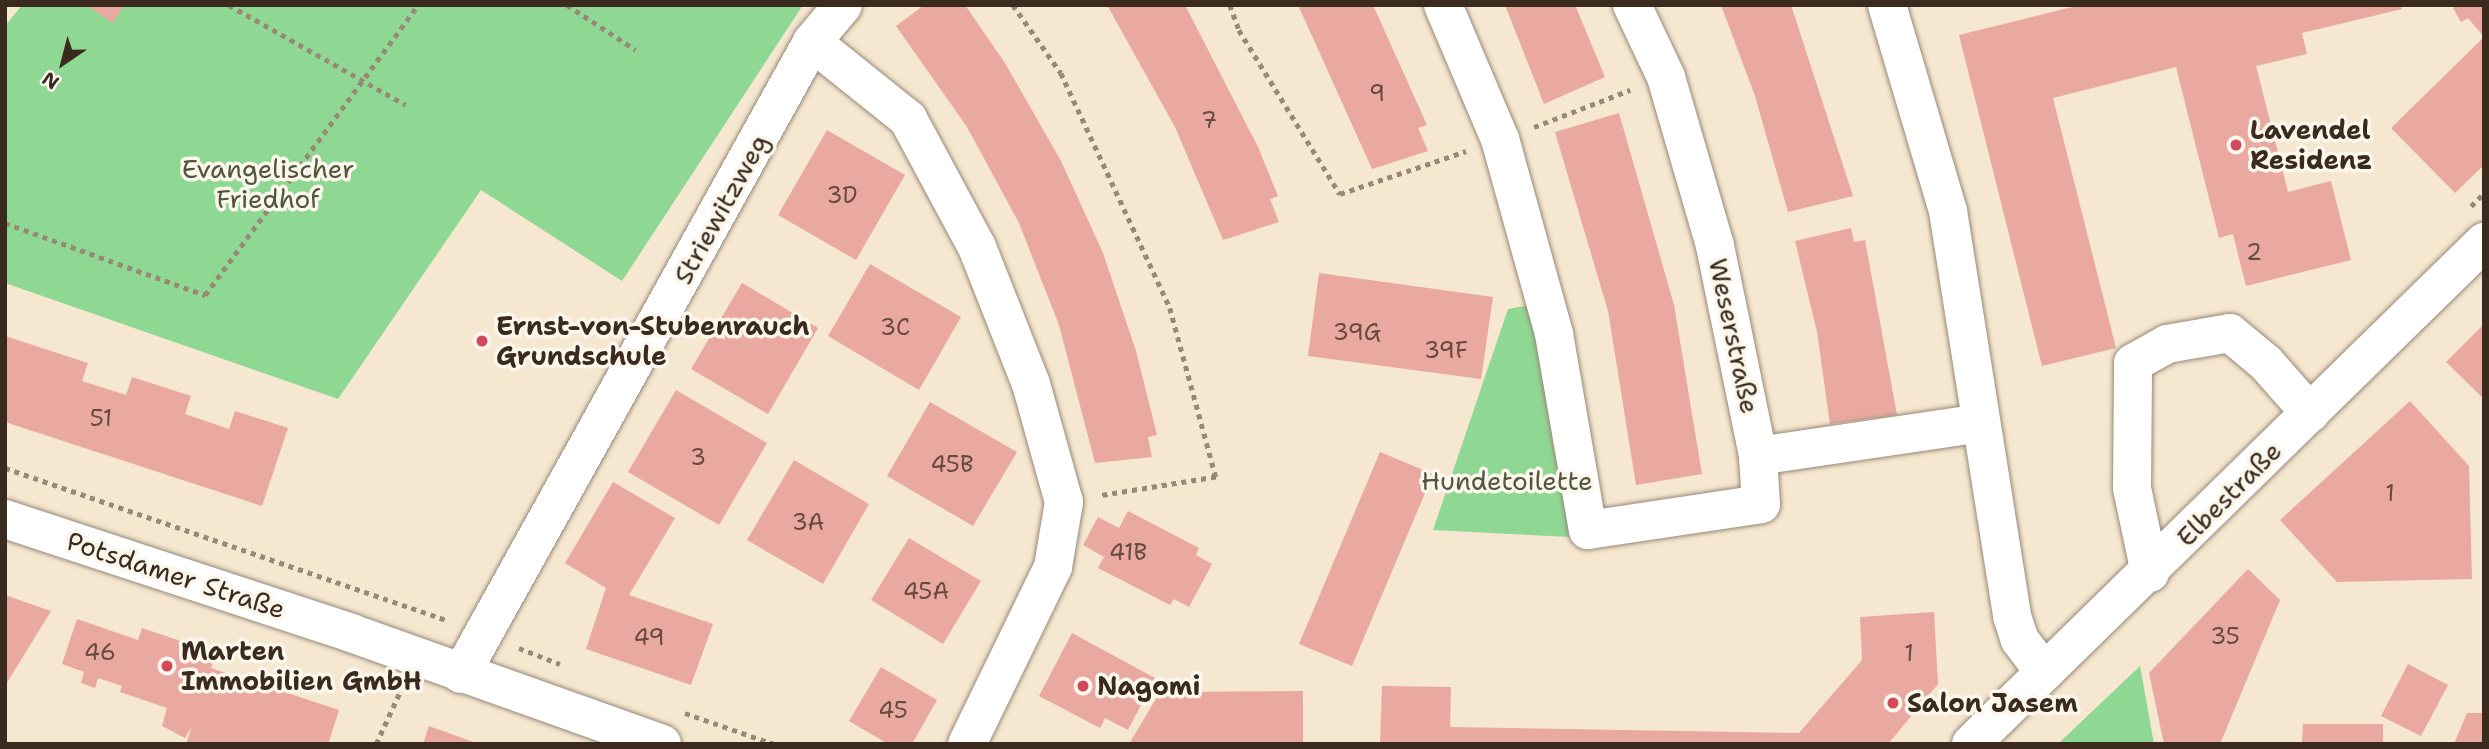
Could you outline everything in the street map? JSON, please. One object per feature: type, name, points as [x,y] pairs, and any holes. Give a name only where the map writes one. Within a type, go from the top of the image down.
[{"type":"street","name":"Striewitzweg","points":[[461,674],[813,42],[843,5]]},
{"type":"street","name":"Weserstraße","points":[[1443,5],[1500,139],[1555,334],[1588,530],[1760,504],[1758,456],[1715,246],[1666,77],[1632,5]]},
{"type":"street","points":[[1888,5],[1948,211],[2012,616],[2020,640],[2044,672]]},
{"type":"street","points":[[813,42],[908,119],[976,247],[1031,384],[1065,502],[1053,567],[967,744]]},
{"type":"street","name":"Elbestraße","points":[[1971,744],[1995,728],[2044,672],[2150,573],[2484,242]]},
{"type":"street","points":[[2150,573],[2132,488],[2133,363],[2167,344],[2230,332],[2266,363],[2310,413]]},
{"type":"street","points":[[1758,456],[1981,423]]},
{"type":"street","name":"Potsdamer Straße","points":[[5,519],[351,633],[461,674],[578,731],[667,726]]},
{"type":"path","points":[[229,5],[406,105]]},
{"type":"path","points":[[5,223],[205,295],[418,5]]},
{"type":"path","points":[[566,5],[636,50]]},
{"type":"path","points":[[1013,5],[1060,73],[1170,308],[1216,477],[1065,502]]},
{"type":"path","points":[[1230,5],[1239,30],[1340,194]]},
{"type":"path","points":[[5,468],[303,568],[565,667]]},
{"type":"path","points":[[376,744],[399,694]]},
{"type":"path","points":[[667,726],[774,744]]},
{"type":"green space","name":"Evangelischer Friedhof","points":[[22,5],[803,5],[622,281],[481,190],[338,399],[5,283],[5,26]]},
{"type":"green space","name":"Hundetoilette","points":[[1535,304],[1570,537],[1433,530],[1508,309]]},
{"type":"green space","points":[[2140,666],[2154,744],[2061,744],[2061,741]]},
{"type":"building","points":[[86,5],[124,5],[113,23]]},
{"type":"building","points":[[924,5],[965,5],[1005,63],[1061,161],[1103,253],[1136,351],[1157,435],[1148,437],[1152,457],[1095,463],[1059,325],[1019,223],[967,127],[896,26]]},
{"type":"building","points":[[1107,5],[1185,5],[1258,147],[1278,196],[1270,199],[1279,222],[1223,240],[1175,127]]},
{"type":"building","points":[[1298,5],[1373,5],[1427,125],[1418,128],[1428,151],[1372,169]]},
{"type":"building","points":[[1505,5],[1575,5],[1605,77],[1544,104]]},
{"type":"building","points":[[1721,5],[1791,5],[1853,196],[1788,212],[1755,96]]},
{"type":"building","name":"Lavendel Residenz","points":[[2080,5],[2401,5],[2402,9],[2302,33],[2307,54],[2256,66],[2288,192],[2331,181],[2351,260],[2246,286],[2233,234],[2219,238],[2176,67],[2053,98],[2116,348],[2042,366],[1959,35]]},
{"type":"building","points":[[2457,5],[2484,5],[2484,37],[2468,18],[2461,22],[2453,8]]},
{"type":"building","points":[[2484,37],[2484,165],[2455,193],[2391,128]]},
{"type":"building","points":[[1619,113],[1674,305],[1702,474],[1636,485],[1608,311],[1555,132]]},
{"type":"building","points":[[827,130],[905,175],[856,260],[778,215]]},
{"type":"building","points":[[1851,228],[1854,242],[1865,240],[1897,415],[1830,424],[1817,332],[1795,241]]},
{"type":"building","points":[[870,264],[961,317],[919,390],[828,336]]},
{"type":"building","points":[[1319,273],[1493,297],[1481,379],[1308,356]]},
{"type":"building","points":[[742,283],[818,328],[768,414],[691,369]]},
{"type":"building","points":[[2484,324],[2484,399],[2446,362]]},
{"type":"building","points":[[5,336],[88,363],[82,381],[126,395],[132,377],[191,396],[185,414],[229,429],[235,411],[288,428],[262,506],[5,422]]},
{"type":"building","points":[[676,390],[767,443],[719,525],[628,472]]},
{"type":"building","points":[[2410,401],[2469,466],[2472,579],[2337,582],[2280,520]]},
{"type":"building","points":[[930,402],[1017,452],[973,526],[887,476]]},
{"type":"building","points":[[1380,452],[1433,474],[1352,666],[1299,644]]},
{"type":"building","points":[[794,460],[869,504],[823,584],[747,540]]},
{"type":"building","points":[[613,482],[675,518],[629,595],[713,624],[691,685],[586,649],[606,588],[565,563]]},
{"type":"building","points":[[1128,511],[1199,548],[1196,555],[1212,564],[1189,607],[1174,599],[1170,605],[1098,568],[1104,557],[1083,545],[1098,517],[1119,528]]},
{"type":"building","points":[[909,538],[981,581],[943,644],[871,600]]},
{"type":"building","points":[[2248,569],[2280,600],[2220,744],[2164,744],[2149,673]]},
{"type":"building","points":[[5,595],[51,611],[5,686]]},
{"type":"building","points":[[1934,612],[1938,684],[1888,744],[1380,744],[1382,686],[1451,687],[1450,727],[1799,733],[1862,660],[1860,617]]},
{"type":"building","points":[[77,619],[138,640],[142,628],[216,653],[211,668],[339,710],[328,744],[186,744],[192,726],[185,738],[162,726],[167,708],[120,692],[122,686],[98,678],[95,688],[81,683],[84,672],[62,664]]},
{"type":"building","name":"Nagomi","points":[[1072,633],[1155,678],[1128,730],[1105,718],[1100,728],[1039,696]]},
{"type":"building","points":[[2408,664],[2448,685],[2421,736],[2381,716]]},
{"type":"building","points":[[881,667],[937,700],[912,744],[888,744],[849,721]]},
{"type":"building","points":[[1303,691],[1303,744],[1129,744],[1160,692]]},
{"type":"building","points":[[2467,713],[2484,713],[2484,744],[2454,744]]},
{"type":"building","points":[[2303,724],[2383,724],[2383,744],[2302,744]]},
{"type":"building","points":[[429,726],[476,743],[476,744],[423,744]]},
{"type":"place","name":"Lavendel Residenz","points":[[2236,145]]},
{"type":"place","name":"Ernst-von-Stubenrauch Grundschule","points":[[482,341]]},
{"type":"place","name":"Marten Immobilien GmbH","points":[[167,666]]},
{"type":"place","name":"Nagomi","points":[[1083,686]]},
{"type":"place","name":"Salon Jasem","points":[[1893,703]]}]
